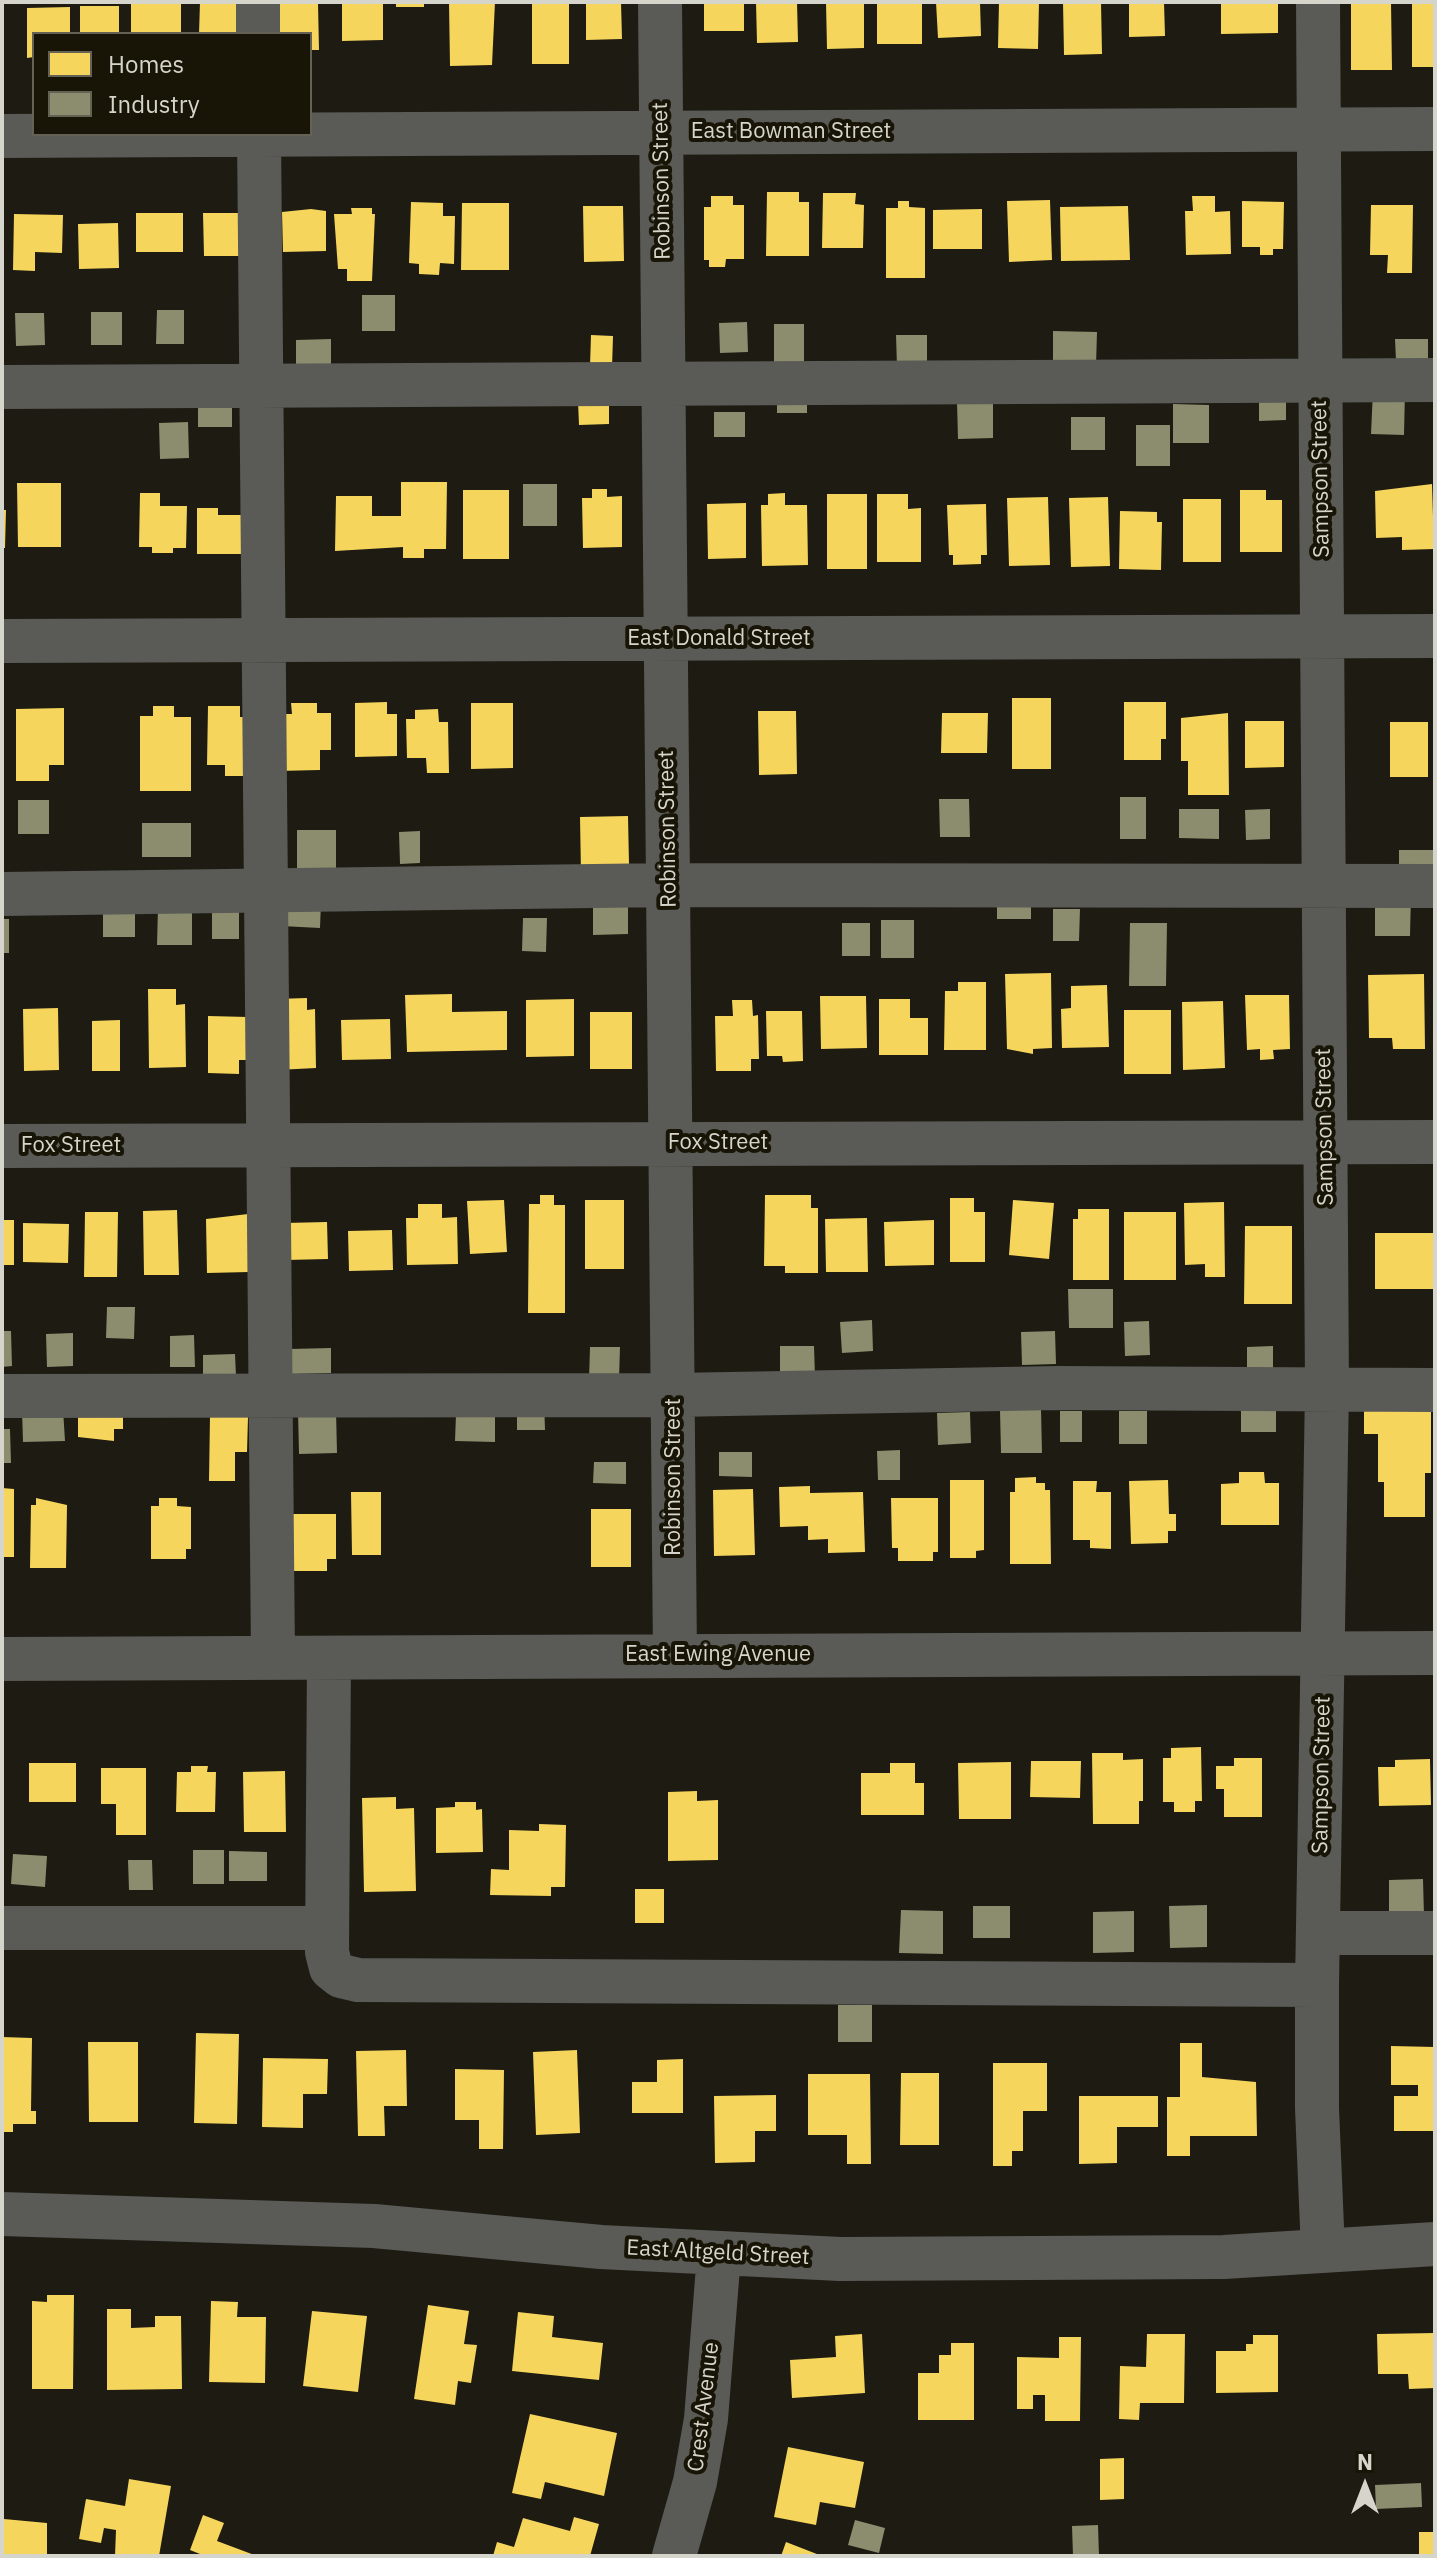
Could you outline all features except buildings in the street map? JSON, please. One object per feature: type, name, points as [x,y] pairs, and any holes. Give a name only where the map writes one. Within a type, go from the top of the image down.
[{"type":"street","points":[[258,2],[258,32]]},
{"type":"street","name":"Robinson Street","points":[[660,2],[675,1655]]},
{"type":"street","name":"Sampson Street","points":[[1318,2],[1327,1389],[1325,1653],[1317,1985],[1317,2108],[1323,2251]]},
{"type":"street","name":"East Bowman Street","points":[[312,134],[1435,129]]},
{"type":"street","name":"East Bowman Street","points":[[2,136],[32,136]]},
{"type":"street","points":[[259,136],[273,1658]]},
{"type":"street","points":[[2,387],[1435,380]]},
{"type":"street","name":"East Donald Street","points":[[2,641],[1435,636]]},
{"type":"street","points":[[2,894],[668,885],[1435,886]]},
{"type":"street","name":"Fox Street","points":[[2,1146],[1435,1142]]},
{"type":"street","points":[[2,1396],[674,1395],[1058,1388],[1435,1390]]},
{"type":"street","name":"East Ewing Avenue","points":[[2,1659],[1435,1653]]},
{"type":"street","points":[[329,1658],[327,1952],[331,1968],[341,1976],[358,1980],[1317,1985]]},
{"type":"street","points":[[2,1928],[327,1928]]},
{"type":"street","points":[[1318,1933],[1435,1933]]},
{"type":"street","name":"East Altgeld Street","points":[[2,2214],[374,2226],[719,2254],[840,2259],[1224,2257],[1435,2244]]},
{"type":"street","name":"Crest Avenue","points":[[674,2556],[695,2482],[706,2419],[719,2254]]}]
